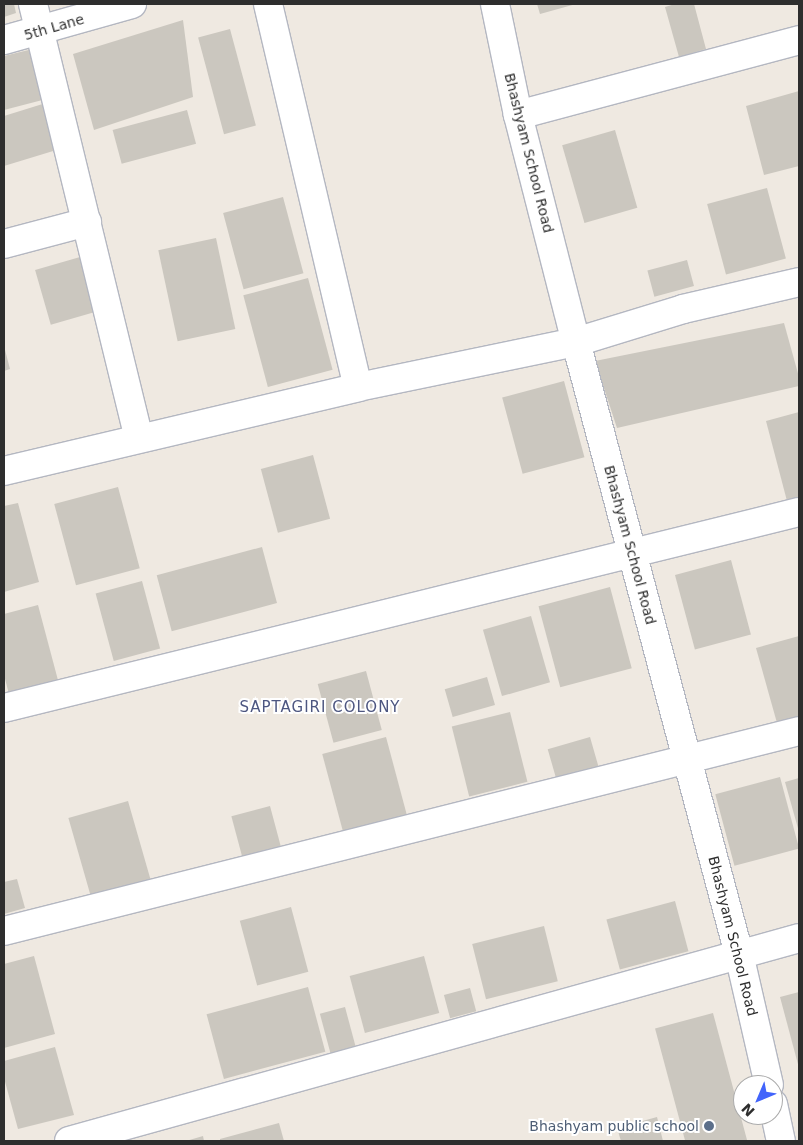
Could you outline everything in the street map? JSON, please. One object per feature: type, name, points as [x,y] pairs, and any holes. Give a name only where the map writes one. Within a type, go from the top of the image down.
[{"type":"street","points":[[33,4],[139,438]]},
{"type":"street","name":"5th Lane","points":[[4,40],[132,4]]},
{"type":"street","points":[[268,4],[358,387]]},
{"type":"street","name":"Bhashyam School Road","points":[[495,4],[518,115],[576,342],[739,954],[767,1075]]},
{"type":"street","points":[[518,115],[799,40]]},
{"type":"street","points":[[4,244],[87,222]]},
{"type":"street","points":[[4,471],[358,387],[576,342],[683,309],[799,282]]},
{"type":"street","points":[[4,708],[799,512]]},
{"type":"street","points":[[4,931],[799,731]]},
{"type":"street","points":[[69,1141],[799,938]]},
{"type":"street","points":[[778,1125],[781,1141]]},
{"type":"building","points":[[4,4],[14,4],[16,13],[4,17]]},
{"type":"building","points":[[537,4],[576,4],[540,14]]},
{"type":"building","points":[[675,4],[694,4],[706,49],[679,57],[665,7]]},
{"type":"building","points":[[183,20],[193,97],[94,130],[73,54]]},
{"type":"building","points":[[230,29],[256,126],[224,134],[198,38]]},
{"type":"building","points":[[41,47],[54,97],[4,110],[4,56]]},
{"type":"building","points":[[799,91],[799,166],[764,175],[746,106]]},
{"type":"building","points":[[49,102],[63,148],[4,166],[4,116]]},
{"type":"building","points":[[187,110],[196,144],[122,164],[113,130]]},
{"type":"building","points":[[615,130],[637,208],[584,223],[562,145]]},
{"type":"building","points":[[767,188],[786,259],[726,275],[707,204]]},
{"type":"building","points":[[283,197],[303,273],[244,289],[223,213]]},
{"type":"building","points":[[216,238],[235,329],[178,341],[158,250]]},
{"type":"building","points":[[87,255],[103,310],[51,325],[35,270]]},
{"type":"building","points":[[687,260],[694,286],[654,297],[647,271]]},
{"type":"building","points":[[308,278],[333,370],[268,387],[243,295]]},
{"type":"building","points":[[784,323],[799,377],[799,386],[617,428],[595,361]]},
{"type":"building","points":[[4,346],[10,369],[4,371]]},
{"type":"building","points":[[564,381],[584,457],[523,474],[502,398]]},
{"type":"building","points":[[799,412],[799,498],[787,501],[766,421]]},
{"type":"building","points":[[313,455],[330,519],[278,533],[261,469]]},
{"type":"building","points":[[118,487],[140,568],[76,585],[54,504]]},
{"type":"building","points":[[18,503],[39,582],[4,592],[4,506]]},
{"type":"building","points":[[262,547],[277,603],[172,631],[157,575]]},
{"type":"building","points":[[731,560],[751,634],[695,649],[675,575]]},
{"type":"building","points":[[142,581],[160,649],[114,661],[96,593]]},
{"type":"building","points":[[610,587],[632,668],[560,687],[539,606]]},
{"type":"building","points":[[38,605],[59,684],[10,698],[4,675],[4,614]]},
{"type":"building","points":[[531,616],[550,682],[502,696],[483,630]]},
{"type":"building","points":[[799,636],[799,718],[777,723],[756,648]]},
{"type":"building","points":[[366,671],[382,730],[333,743],[318,684]]},
{"type":"building","points":[[487,677],[495,705],[453,717],[445,689]]},
{"type":"building","points":[[510,712],[527,782],[469,796],[452,727]]},
{"type":"building","points":[[386,737],[408,818],[344,835],[322,754]]},
{"type":"building","points":[[590,737],[599,769],[557,781],[548,749]]},
{"type":"building","points":[[780,777],[799,849],[734,866],[715,794]]},
{"type":"building","points":[[799,778],[799,832],[785,782]]},
{"type":"building","points":[[128,801],[151,880],[91,897],[68,818]]},
{"type":"building","points":[[270,806],[282,850],[243,861],[231,816]]},
{"type":"building","points":[[17,879],[25,908],[4,914],[4,882]]},
{"type":"building","points":[[675,901],[688,951],[620,970],[606,919]]},
{"type":"building","points":[[291,907],[308,972],[257,985],[240,921]]},
{"type":"building","points":[[544,926],[558,981],[486,999],[472,944]]},
{"type":"building","points":[[34,956],[55,1034],[4,1048],[4,964]]},
{"type":"building","points":[[424,956],[439,1013],[365,1033],[350,976]]},
{"type":"building","points":[[308,987],[325,1052],[224,1079],[207,1014]]},
{"type":"building","points":[[470,988],[476,1011],[450,1018],[444,995]]},
{"type":"building","points":[[799,992],[799,1068],[780,997]]},
{"type":"building","points":[[345,1007],[356,1049],[331,1055],[320,1014]]},
{"type":"building","points":[[713,1013],[733,1088],[733,1125],[743,1125],[747,1141],[685,1141],[655,1029]]},
{"type":"building","points":[[55,1047],[74,1115],[18,1129],[4,1078],[4,1061]]},
{"type":"building","points":[[657,1117],[663,1141],[621,1141],[617,1128]]},
{"type":"building","points":[[279,1123],[284,1141],[220,1141],[220,1139]]},
{"type":"building","points":[[203,1136],[204,1141],[186,1141]]},
{"type":"place","name":"Bhashyam public school","points":[[709,1126]]},
{"type":"district","name":"SAPTAGIRI COLONY","points":[[320,708]]}]
